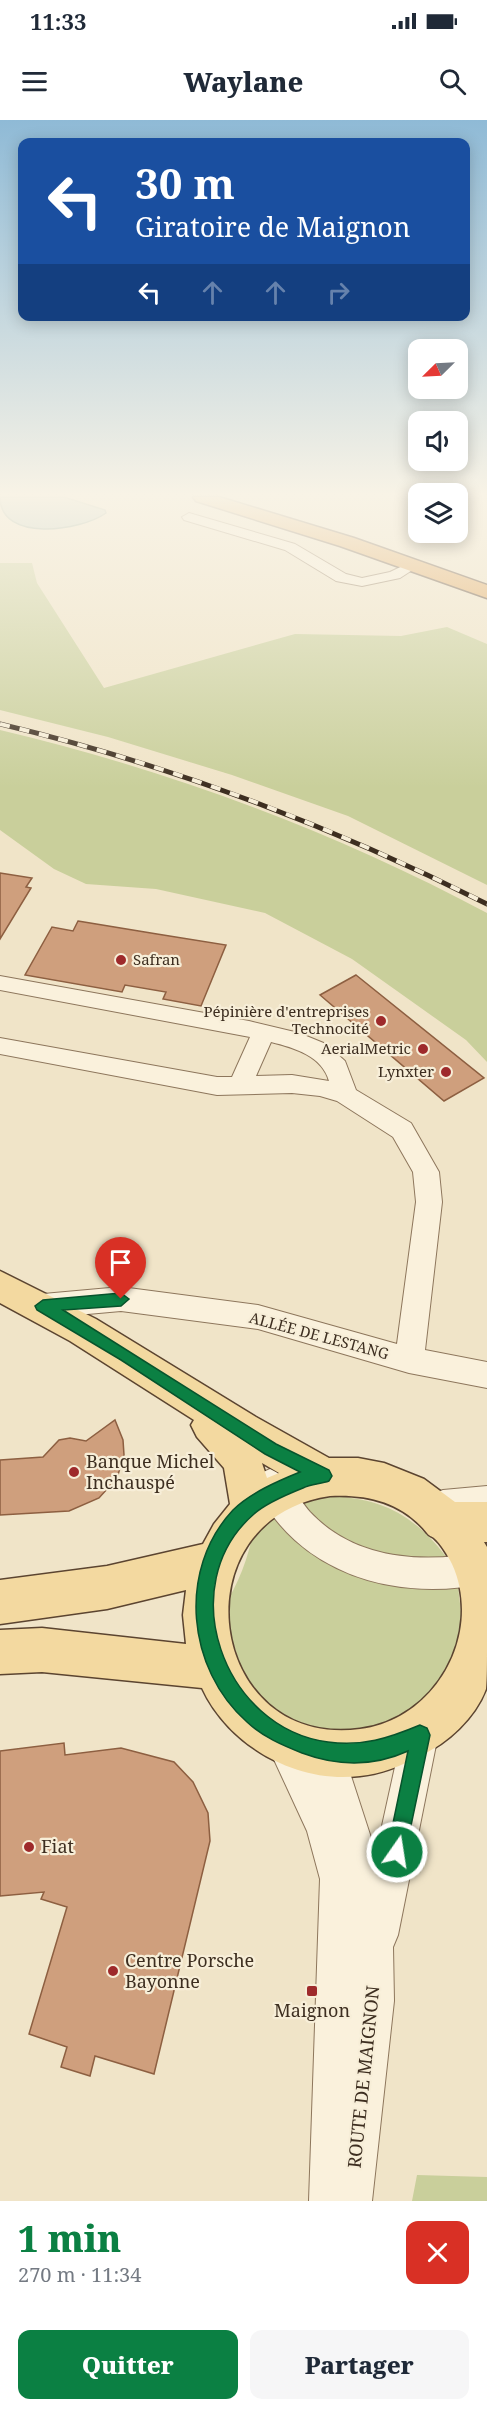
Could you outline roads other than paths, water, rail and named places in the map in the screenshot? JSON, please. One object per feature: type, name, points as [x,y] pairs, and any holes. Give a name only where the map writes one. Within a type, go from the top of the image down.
[{"type":"main road","points":[[0,1286],[43,1306],[271,1449],[323,1476]]},
{"type":"main road","points":[[126,1356],[225,1436],[244,1462],[263,1499]]},
{"type":"main road","points":[[323,1476],[366,1478],[406,1494],[433,1514],[480,1569],[485,1636],[476,1667],[463,1694],[445,1717],[420,1735],[391,1749],[358,1754],[326,1752],[280,1735],[246,1707],[231,1691],[215,1663],[206,1629],[205,1594],[211,1562],[223,1537],[263,1499],[302,1479],[323,1476]]},
{"type":"main road","points":[[433,1514],[487,1522]]},
{"type":"main road","points":[[0,1602],[93,1592],[159,1579],[211,1562]]},
{"type":"main road","points":[[0,1652],[42,1650],[195,1667],[215,1663]]},
{"type":"street","points":[[0,983],[299,1041],[318,1050],[337,1067],[346,1095]]},
{"type":"street","points":[[240,1086],[264,1033]]},
{"type":"street","points":[[0,1046],[217,1086],[292,1084],[346,1095],[402,1130],[426,1172],[429,1202],[409,1360]]},
{"type":"street","name":"ALLÉE DE LESTANG","points":[[43,1306],[121,1299],[258,1317],[409,1360],[487,1375]]},
{"type":"street","points":[[263,1499],[352,1560],[410,1575],[480,1569]]},
{"type":"street","points":[[433,1514],[487,1501]]},
{"type":"street","points":[[280,1735],[325,1827],[339,1879],[331,2201]]},
{"type":"street","name":"ROUTE DE MAIGNON","points":[[374,1953],[420,1735]]},
{"type":"street","name":"ROUTE DE MAIGNON","points":[[326,1752],[363,1871],[374,1953],[374,2001],[350,2201]]},
{"type":"railway","points":[[0,724],[126,758],[249,800],[369,848],[487,904]]},
{"type":"place","name":"Safran","points":[[121,960]]},
{"type":"place","name":"Pépinière d'entreprises Technocité","points":[[381,1021]]},
{"type":"place","name":"AerialMetric","points":[[423,1049]]},
{"type":"place","name":"Lynxter","points":[[446,1072]]},
{"type":"place","name":"Banque Michel Inchauspé","points":[[74,1472]]},
{"type":"place","name":"Fiat","points":[[29,1847]]},
{"type":"place","name":"Centre Porsche Bayonne","points":[[113,1971]]},
{"type":"place","name":"Maignon","points":[[312,1991]]}]
